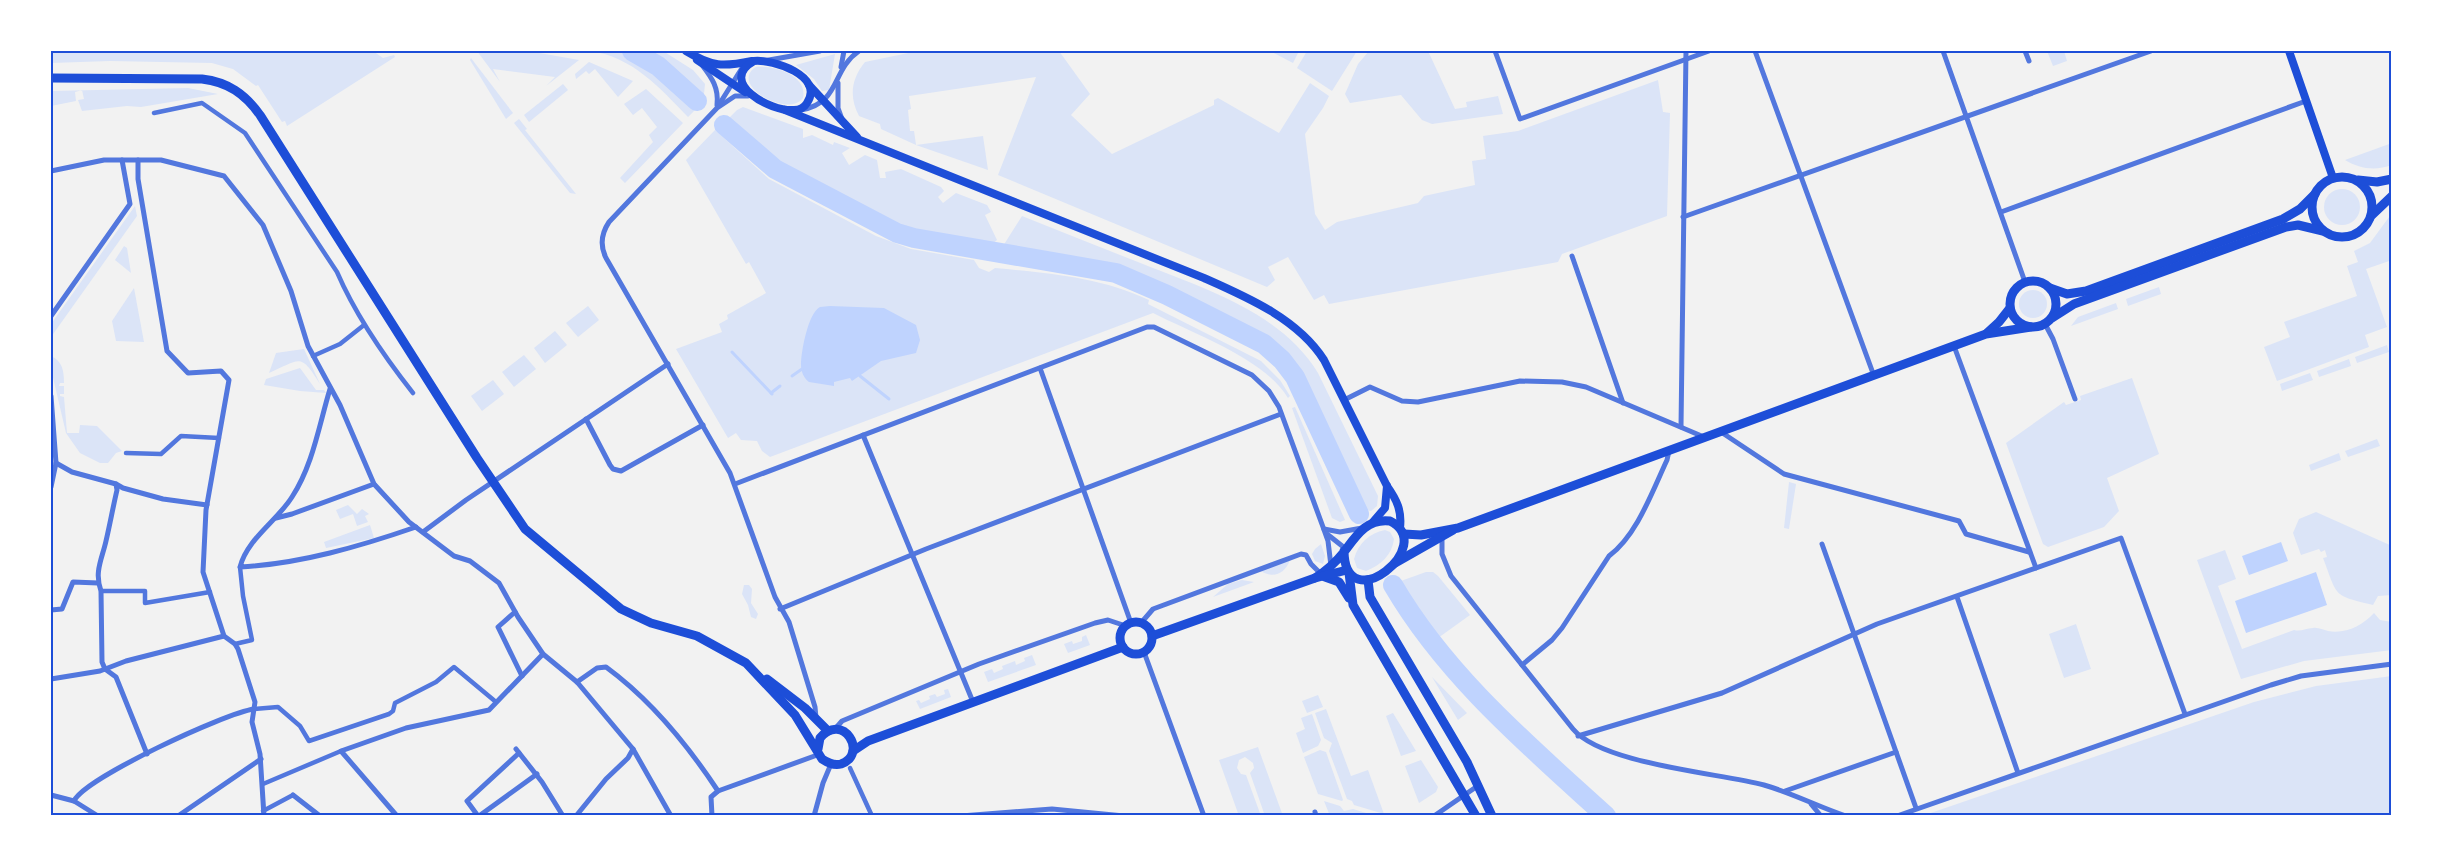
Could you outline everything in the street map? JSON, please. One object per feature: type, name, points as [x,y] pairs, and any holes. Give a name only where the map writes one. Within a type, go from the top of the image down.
[{"type":"main road","points":[[2289,51],[2333,178]]},
{"type":"main road","points":[[689,53],[713,64],[725,66],[767,60],[791,69],[806,81],[858,139]]},
{"type":"main road","points":[[689,53],[700,63],[772,108],[798,110],[808,101],[810,94],[806,81]]},
{"type":"main road","points":[[751,63],[742,77],[743,84],[753,97]]},
{"type":"main road","points":[[51,78],[209,80],[229,86],[246,98],[260,115],[492,482],[525,530],[621,609],[651,623],[696,636],[735,656],[794,698],[832,730],[846,733],[852,740],[853,751],[851,756],[842,763],[831,764],[819,752],[796,715],[751,668]]},
{"type":"main road","points":[[51,82],[96,79]]},
{"type":"main road","points":[[785,110],[1233,290],[1287,323],[1312,344],[1324,360],[1387,486],[1399,506],[1403,548],[1395,563]]},
{"type":"main road","points":[[1986,334],[2010,308],[2014,290],[2025,282],[2038,281],[2067,294],[2086,291],[2283,219],[2295,212],[2322,184],[2333,178],[2344,176],[2356,180],[2377,182],[2392,179]]},
{"type":"main road","points":[[2356,180],[2368,192],[2372,203],[2372,215]]},
{"type":"main road","points":[[2314,194],[2312,211],[2316,222],[2324,231]]},
{"type":"main road","points":[[1368,525],[1390,521],[1402,531],[1421,535],[1458,528],[1986,334],[2031,327],[2048,321],[2074,304],[2286,227],[2298,225],[2324,231],[2334,236],[2352,236],[2362,230],[2372,215],[2392,196]]},
{"type":"main road","points":[[2048,321],[2056,309],[2056,300],[2050,288]]},
{"type":"main road","points":[[2010,308],[2016,320],[2031,327]]},
{"type":"main road","points":[[1320,576],[1385,508],[1387,486]]},
{"type":"main road","points":[[1348,571],[1357,580],[1368,580],[1381,575],[1395,563],[1458,528]]},
{"type":"main road","points":[[1345,550],[1353,605]]},
{"type":"main road","points":[[1152,636],[1320,576],[1348,571]]},
{"type":"main road","points":[[1320,576],[1339,582],[1476,816]]},
{"type":"main road","points":[[1368,580],[1370,597],[1479,785],[1492,816]]},
{"type":"main road","points":[[1141,623],[1149,628],[1152,636],[1150,645],[1144,652],[1135,654],[1123,647],[1120,638],[1128,624],[1141,623]]},
{"type":"main road","points":[[853,751],[868,741],[1123,647]]},
{"type":"main road","points":[[819,752],[820,738],[832,730]]},
{"type":"main road","points":[[852,740],[868,741]]},
{"type":"street","points":[[797,56],[809,51]]},
{"type":"street","points":[[767,60],[820,51]]},
{"type":"street","points":[[844,51],[840,72],[838,108],[847,125]]},
{"type":"street","points":[[798,110],[813,107],[824,101],[834,90],[840,72],[846,62],[859,51]]},
{"type":"street","points":[[1495,51],[1520,119],[1709,51]]},
{"type":"street","points":[[1681,427],[1686,51]]},
{"type":"street","points":[[1755,51],[1874,376]]},
{"type":"street","points":[[1943,51],[2025,282]]},
{"type":"street","points":[[2025,51],[2029,61]]},
{"type":"street","points":[[1683,217],[1968,118],[2151,51]]},
{"type":"street","points":[[700,63],[715,85],[718,95],[717,108]]},
{"type":"street","points":[[751,63],[742,69],[717,108],[609,222],[602,237],[602,246],[606,258],[735,484],[780,610],[789,622],[815,707],[816,718]]},
{"type":"street","points":[[717,108],[735,96],[753,97]]},
{"type":"street","points":[[2001,212],[2306,101]]},
{"type":"street","points":[[154,113],[202,103],[246,134],[337,272],[364,325],[413,393]]},
{"type":"street","points":[[51,171],[104,160],[161,160],[224,176],[263,225],[291,290],[308,346],[340,405],[374,484],[409,522],[454,556],[470,561],[494,577],[507,593],[516,612],[543,654],[577,682],[633,749],[671,816]]},
{"type":"street","points":[[51,316],[130,204],[122,160]]},
{"type":"street","points":[[138,160],[138,179],[167,351],[188,373],[221,371],[228,380],[207,505],[203,572],[224,637],[235,644],[255,702],[252,722],[260,757],[264,813],[293,795],[320,816]]},
{"type":"street","points":[[1572,256],[1622,403]]},
{"type":"street","points":[[2048,321],[2075,399]]},
{"type":"street","points":[[313,356],[340,344],[364,325]]},
{"type":"street","points":[[735,484],[1148,327],[1154,327],[1252,375],[1269,391],[1282,414],[1324,529],[1329,547],[1330,566]]},
{"type":"street","points":[[1954,346],[2036,568]]},
{"type":"street","points":[[422,532],[492,482],[668,364]]},
{"type":"street","points":[[832,730],[842,721],[962,672],[1101,620],[1128,624],[1040,368]]},
{"type":"street","points":[[1344,400],[1370,387],[1402,402],[1418,402],[1530,380],[1562,382],[1586,387],[1706,437]]},
{"type":"street","points":[[235,644],[252,640],[243,596],[240,567],[245,553],[276,518],[301,482],[313,452],[330,389]]},
{"type":"street","points":[[51,396],[56,463],[51,487]]},
{"type":"street","points":[[780,610],[913,555],[1282,414]]},
{"type":"street","points":[[586,419],[610,465],[613,469],[621,471],[703,425]]},
{"type":"street","points":[[1721,432],[1784,474],[1959,520],[1966,534],[2029,552]]},
{"type":"street","points":[[126,453],[161,454],[181,436],[219,440]]},
{"type":"street","points":[[863,436],[973,702]]},
{"type":"street","points":[[1522,665],[1552,640],[1609,556],[1617,550],[1636,522],[1667,460],[1669,451]]},
{"type":"street","points":[[56,463],[72,472],[116,484],[123,488],[164,499],[207,505]]},
{"type":"street","points":[[116,484],[117,490],[106,544],[100,556],[98,583],[101,591],[102,662],[105,669],[116,677],[146,754]]},
{"type":"street","points":[[276,518],[302,511],[374,484]]},
{"type":"street","points":[[1324,529],[1340,532],[1368,525]]},
{"type":"street","points":[[240,567],[259,566],[328,553],[374,541],[416,527]]},
{"type":"street","points":[[1324,529],[1345,550]]},
{"type":"street","points":[[1442,538],[1442,554],[1451,576],[1578,736],[1589,744],[1607,751],[1668,766],[1764,785],[1846,816]]},
{"type":"street","points":[[1578,736],[1722,694],[1854,634],[2121,538],[2185,714]]},
{"type":"street","points":[[1822,544],[1916,808]]},
{"type":"street","points":[[1141,623],[1153,609],[1301,554],[1306,555],[1320,576]]},
{"type":"street","points":[[51,610],[62,609],[73,582],[98,583]]},
{"type":"street","points":[[101,591],[145,591],[145,602],[210,592]]},
{"type":"street","points":[[1957,597],[2018,773]]},
{"type":"street","points":[[516,612],[498,627],[522,676]]},
{"type":"street","points":[[51,679],[105,669],[126,661],[224,637]]},
{"type":"street","points":[[1144,652],[1204,816]]},
{"type":"street","points":[[263,784],[341,751],[406,728],[488,710],[543,654]]},
{"type":"street","points":[[1897,816],[2185,714],[2300,676],[2392,664]]},
{"type":"street","points":[[577,682],[598,668],[606,667],[623,680],[684,743],[718,791]]},
{"type":"street","points":[[74,802],[82,790],[146,754],[212,721],[254,709],[278,707],[300,726],[309,741],[389,714],[393,711],[395,703],[436,682],[454,668],[496,702]]},
{"type":"street","points":[[576,816],[606,779],[628,758],[633,749]]},
{"type":"street","points":[[537,774],[479,816],[467,801],[517,750],[537,774],[563,816]]},
{"type":"street","points":[[341,751],[397,816]]},
{"type":"street","points":[[712,816],[712,798],[718,791],[819,752]]},
{"type":"street","points":[[1784,792],[1896,752]]},
{"type":"street","points":[[178,816],[260,757]]},
{"type":"street","points":[[814,816],[823,783],[831,764]]},
{"type":"street","points":[[850,768],[872,816]]},
{"type":"street","points":[[1434,816],[1479,785]]},
{"type":"street","points":[[51,795],[74,802],[98,816]]},
{"type":"street","points":[[1810,803],[1821,816]]},
{"type":"street","points":[[961,816],[1052,809],[1124,816]]},
{"type":"shaded area","points":[[51,51],[373,51],[383,58],[394,55],[395,57],[287,126],[285,121],[282,122],[258,85],[256,86],[233,69],[212,63],[110,61],[51,63]]},
{"type":"shaded area","points":[[477,51],[528,51],[579,60],[546,86],[555,77],[493,69],[500,82]]},
{"type":"shaded area","points":[[590,51],[614,51],[636,59],[658,75],[694,111],[688,117],[645,75],[620,60]]},
{"type":"shaded area","points":[[648,51],[663,51],[693,70],[705,84],[704,94],[701,97],[674,70]]},
{"type":"shaded area","points":[[918,51],[1059,51],[1090,94],[1071,115],[1112,154],[1214,105],[1214,100],[1218,98],[1279,133],[1310,83],[1329,96],[1305,134],[1315,214],[1325,230],[1337,222],[1418,203],[1424,196],[1475,185],[1472,161],[1486,159],[1483,136],[1518,131],[1658,80],[1663,112],[1670,113],[1667,216],[1562,254],[1558,262],[1329,304],[1324,295],[1314,300],[1288,257],[1268,267],[1275,280],[1267,287],[998,175],[1036,77],[909,96],[911,109],[908,110],[910,131],[914,131],[916,145],[881,129],[880,124],[859,116],[854,102],[853,88],[860,68],[865,62]]},
{"type":"shaded area","points":[[1270,51],[1299,51],[1293,63]]},
{"type":"shaded area","points":[[1307,51],[1357,51],[1332,91],[1297,68]]},
{"type":"shaded area","points":[[1369,51],[1428,51],[1455,109],[1467,107],[1466,102],[1498,96],[1503,114],[1432,124],[1422,120],[1401,95],[1350,103],[1345,94],[1358,64]]},
{"type":"shaded area","points":[[2047,51],[2064,51],[2067,61],[2053,66]]},
{"type":"shaded area","points":[[835,54],[829,90],[822,91],[814,79],[796,65]]},
{"type":"shaded area","points":[[471,58],[513,113],[506,119],[470,60]]},
{"type":"shaded area","points":[[589,62],[633,81],[618,97],[595,69],[589,74],[586,71],[576,79],[575,74]]},
{"type":"shaded area","points":[[756,67],[771,68],[788,73],[800,83],[803,90],[803,98],[795,103],[785,104],[763,97],[754,90],[749,82],[749,74]]},
{"type":"shaded area","points":[[563,84],[568,90],[529,122],[524,115]]},
{"type":"shaded area","points":[[188,88],[218,94],[141,107],[127,106],[82,111],[78,100],[84,99],[82,90]]},
{"type":"shaded area","points":[[646,89],[683,123],[625,183],[620,178],[653,142],[649,135],[657,127],[642,108],[633,115],[624,104]]},
{"type":"shaded area","points":[[81,90],[75,92],[76,101],[51,106],[51,91]]},
{"type":"shaded area","points":[[743,107],[803,129],[803,138],[812,135],[833,145],[834,142],[850,148],[842,153],[849,165],[865,155],[877,160],[880,178],[886,178],[885,172],[901,169],[941,187],[944,191],[938,197],[943,203],[956,193],[987,205],[991,212],[985,215],[997,240],[992,244],[915,231],[884,219],[780,163],[729,118]]},
{"type":"shaded area","points":[[519,119],[527,129],[525,130],[576,194],[570,193],[514,123]]},
{"type":"shaded area","points":[[715,130],[769,179],[876,236],[911,249],[974,260],[979,268],[989,272],[995,268],[1055,274],[1093,281],[1131,292],[1149,300],[1148,304],[1261,361],[1280,380],[1290,396],[1288,398],[1263,371],[1246,360],[1208,339],[1153,313],[770,457],[762,451],[757,441],[741,440],[736,433],[728,438],[676,349],[722,332],[719,324],[728,319],[727,315],[766,293],[749,262],[746,264],[686,160]]},
{"type":"shaded area","points":[[983,136],[988,170],[916,145]]},
{"type":"shaded area","points":[[2392,143],[2392,165],[2368,168],[2345,160]]},
{"type":"shaded area","points":[[2342,189],[2349,190],[2355,194],[2359,200],[2359,214],[2355,220],[2349,224],[2342,225],[2335,224],[2329,220],[2325,214],[2324,207],[2325,200],[2329,194],[2335,190]]},
{"type":"shaded area","points":[[135,206],[137,216],[51,337],[51,324]]},
{"type":"shaded area","points":[[2392,213],[2392,260],[2366,269],[2387,327],[2365,335],[2369,347],[2277,381],[2264,347],[2290,337],[2284,322],[2357,296],[2347,266],[2358,262],[2354,251],[2370,243]]},
{"type":"shaded area","points":[[1022,216],[1216,293],[1263,318],[1284,334],[1302,352],[1318,373],[1378,496],[1377,506],[1371,511],[1367,510],[1302,373],[1288,354],[1268,338],[1136,273],[1096,261],[1003,246]]},
{"type":"shaded area","points":[[124,246],[127,248],[131,273],[115,260]]},
{"type":"shaded area","points":[[2159,287],[2161,294],[2128,306],[2126,299]]},
{"type":"shaded area","points":[[134,288],[144,342],[116,341],[112,321]]},
{"type":"shaded area","points":[[2033,290],[2043,294],[2047,304],[2043,314],[2033,318],[2023,314],[2019,304],[2023,294]]},
{"type":"shaded area","points":[[2116,303],[2118,309],[2071,326],[2078,317]]},
{"type":"shaded area","points":[[588,306],[599,320],[578,337],[566,323]]},
{"type":"shaded area","points":[[555,331],[567,345],[545,363],[534,348]]},
{"type":"shaded area","points":[[2387,345],[2389,352],[2357,363],[2355,357]]},
{"type":"shaded area","points":[[304,349],[320,384],[308,367],[299,361],[269,373],[276,353]]},
{"type":"shaded area","points":[[524,355],[536,369],[514,387],[502,372]]},
{"type":"shaded area","points":[[51,356],[60,363],[63,370],[64,383],[60,383],[59,386],[64,386],[64,394],[60,394],[60,396],[64,397],[67,433],[79,433],[80,425],[97,426],[122,451],[116,453],[108,463],[100,463],[80,453],[66,433],[51,369]]},
{"type":"shaded area","points":[[2349,359],[2351,366],[2319,377],[2317,371]]},
{"type":"shaded area","points":[[300,368],[316,390],[324,390],[326,393],[264,385],[266,379]]},
{"type":"shaded area","points":[[2310,373],[2313,380],[2282,391],[2280,384]]},
{"type":"shaded area","points":[[2132,378],[2159,454],[2107,478],[2119,511],[2104,527],[2048,547],[2043,544],[2006,443],[2064,402],[2066,405],[2081,400],[2080,396]]},
{"type":"shaded area","points":[[493,380],[504,394],[482,411],[471,396]]},
{"type":"shaded area","points":[[1295,407],[1345,520],[1340,522],[1332,518],[1292,408]]},
{"type":"shaded area","points":[[2377,439],[2380,446],[2348,457],[2345,451]]},
{"type":"shaded area","points":[[2339,453],[2341,460],[2311,471],[2309,465]]},
{"type":"shaded area","points":[[1789,482],[1796,484],[1789,529],[1784,528]]},
{"type":"shaded area","points":[[348,505],[357,514],[362,509],[369,514],[365,516],[368,522],[357,526],[353,514],[340,519],[336,510]]},
{"type":"shaded area","points":[[2316,512],[2392,546],[2392,595],[2378,596],[2373,605],[2343,596],[2338,592],[2331,580],[2323,558],[2327,557],[2325,550],[2321,552],[2319,549],[2301,555],[2293,533],[2299,519]]},
{"type":"shaded area","points":[[370,525],[374,538],[326,548],[324,542]]},
{"type":"shaded area","points":[[1385,530],[1390,532],[1394,539],[1388,555],[1376,566],[1366,571],[1357,568],[1354,559],[1361,544],[1379,531]]},
{"type":"shaded area","points":[[1321,544],[1325,556],[1323,564],[1315,561],[1312,554]]},
{"type":"shaded area","points":[[2225,550],[2236,579],[2218,586],[2242,649],[2294,630],[2319,628],[2335,632],[2347,630],[2364,622],[2374,613],[2380,620],[2392,622],[2392,650],[2304,661],[2241,679],[2197,560]]},
{"type":"shaded area","points":[[1290,560],[1285,569],[1278,574],[1270,575],[1261,571]]},
{"type":"shaded area","points":[[1426,572],[1433,572],[1438,576],[1470,615],[1438,638],[1398,582]]},
{"type":"shaded area","points":[[1242,580],[1254,582],[1213,597],[1228,584]]},
{"type":"shaded area","points":[[744,585],[749,585],[752,589],[751,603],[758,614],[756,619],[751,617],[748,605],[742,594]]},
{"type":"shaded area","points":[[2076,624],[2091,669],[2064,678],[2049,634]]},
{"type":"shaded area","points":[[1086,635],[1090,645],[1068,653],[1064,644],[1072,641],[1073,644],[1082,641],[1082,637]]},
{"type":"shaded area","points":[[1032,655],[1036,665],[988,682],[984,672],[992,669],[994,673],[1003,669],[1002,666],[1015,661],[1016,665],[1025,661],[1024,658]]},
{"type":"shaded area","points":[[2392,676],[2392,816],[1922,816],[2254,702],[2316,686]]},
{"type":"shaded area","points":[[1432,677],[1467,713],[1458,720]]},
{"type":"shaded area","points":[[948,689],[951,697],[920,709],[916,701],[919,700],[921,703],[930,699],[929,696],[935,694],[937,697],[945,694],[944,690]]},
{"type":"shaded area","points":[[1318,695],[1323,707],[1307,713],[1302,701]]},
{"type":"shaded area","points":[[1326,709],[1351,776],[1368,770],[1384,814],[1354,805],[1352,801],[1347,799],[1329,751],[1332,743],[1324,738],[1315,713]]},
{"type":"shaded area","points":[[1393,713],[1416,751],[1401,756],[1386,716]]},
{"type":"shaded area","points":[[1312,714],[1321,740],[1318,746],[1303,753],[1296,733],[1305,729],[1301,718]]},
{"type":"shaded area","points":[[1258,747],[1283,816],[1265,816],[1250,773],[1254,768],[1253,763],[1245,757],[1239,760],[1237,768],[1241,774],[1246,775],[1261,816],[1239,816],[1219,760]]},
{"type":"shaded area","points":[[1320,750],[1326,752],[1342,801],[1318,794],[1304,757]]},
{"type":"shaded area","points":[[1421,760],[1438,787],[1436,792],[1419,803],[1405,766]]},
{"type":"shaded area","points":[[1324,801],[1340,806],[1344,811],[1353,809],[1376,816],[1330,816]]},
{"type":"water","points":[[820,307],[884,308],[916,325],[920,340],[916,353],[881,361],[852,381],[850,378],[834,382],[834,386],[809,382],[803,375],[801,368],[806,333],[816,311]]},
{"type":"water","points":[[2281,542],[2288,561],[2249,575],[2242,556]]},
{"type":"water","points":[[2316,572],[2327,605],[2246,633],[2235,601]]},
{"type":"waterway","points":[[632,51],[658,66],[697,101]]},
{"type":"waterway","points":[[724,125],[775,169],[897,233],[914,238],[1116,273],[1167,295],[1264,344],[1282,360],[1295,377],[1359,514]]},
{"type":"waterway","points":[[732,352],[772,394]]},
{"type":"waterway","points":[[792,376],[802,369]]},
{"type":"waterway","points":[[860,376],[889,399]]},
{"type":"waterway","points":[[771,393],[780,386]]},
{"type":"waterway","points":[[1393,585],[1414,618],[1463,680],[1519,736],[1606,816]]}]
